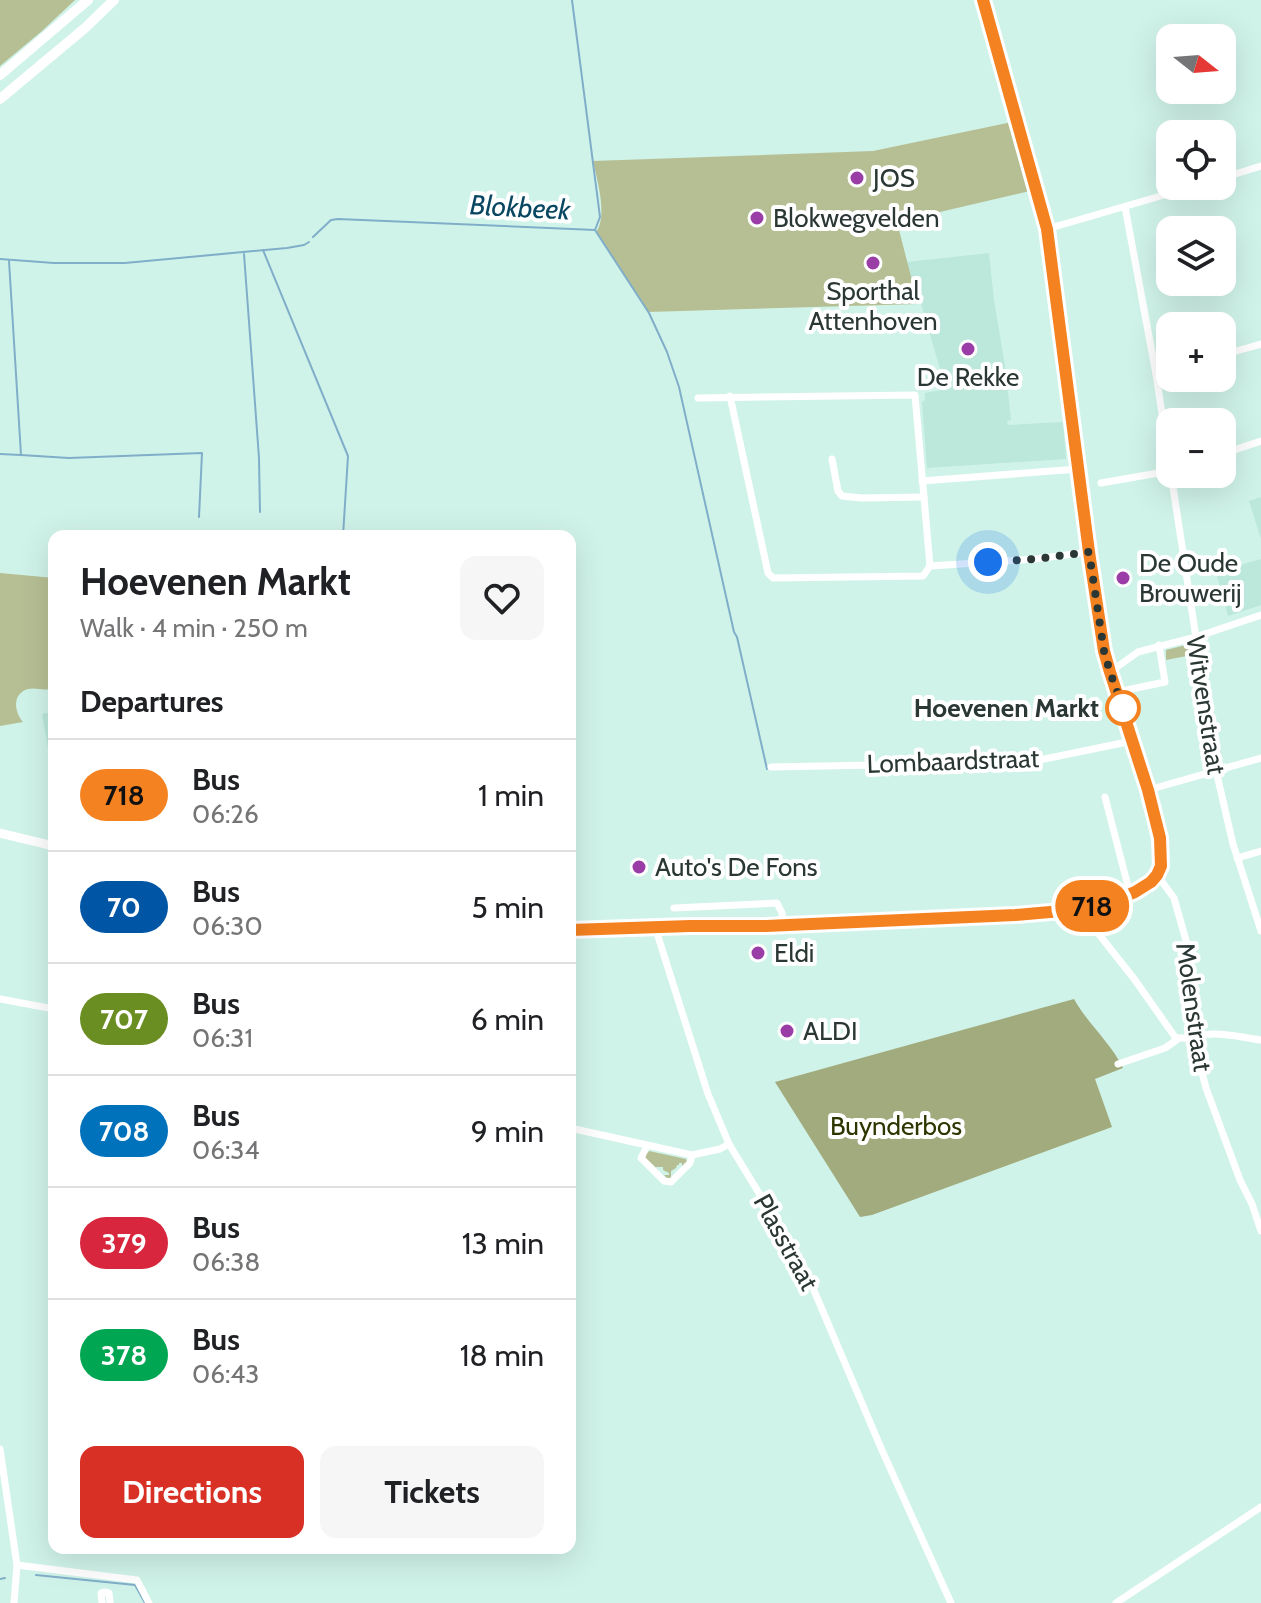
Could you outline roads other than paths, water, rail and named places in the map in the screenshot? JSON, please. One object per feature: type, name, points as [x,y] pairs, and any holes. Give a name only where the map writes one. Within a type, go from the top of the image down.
[{"type":"highway","points":[[0,75],[88,0]]},
{"type":"highway","points":[[0,99],[114,0]]},
{"type":"main road","points":[[576,930],[1015,915],[1079,909],[1130,894],[1151,882],[1161,866],[1162,850],[1148,790],[1104,651],[1047,229],[983,0]]},
{"type":"main road","points":[[0,833],[48,845]]},
{"type":"street","points":[[1236,174],[1261,166]]},
{"type":"street","points":[[1047,229],[1156,198]]},
{"type":"street","name":"Witvenstraat","points":[[1125,207],[1156,374]]},
{"type":"street","points":[[1236,351],[1261,344]]},
{"type":"street","points":[[698,398],[730,396],[915,395],[930,566],[923,576],[770,577],[730,396]]},
{"type":"street","points":[[1236,449],[1261,441]]},
{"type":"street","points":[[832,459],[838,491],[842,496],[924,497]]},
{"type":"street","points":[[922,481],[1078,469]]},
{"type":"street","points":[[1101,483],[1156,473]]},
{"type":"street","name":"Witvenstraat","points":[[1173,488],[1227,823],[1261,931]]},
{"type":"street","points":[[930,566],[1089,552]]},
{"type":"street","points":[[1110,672],[1138,652],[1261,615]]},
{"type":"street","points":[[1117,692],[1165,682],[1159,645]]},
{"type":"street","name":"Lombaardstraat","points":[[771,767],[1030,762],[1132,741]]},
{"type":"street","points":[[1148,790],[1261,758]]},
{"type":"street","points":[[1105,797],[1130,894]]},
{"type":"street","points":[[1237,858],[1261,851]]},
{"type":"street","name":"Molenstraat","points":[[1157,875],[1174,898],[1187,944],[1199,1061],[1206,1088],[1261,1231]]},
{"type":"street","points":[[674,908],[777,903],[783,924]]},
{"type":"street","points":[[1079,909],[1178,1039]]},
{"type":"street","name":"Plasstraat","points":[[655,927],[708,1094],[729,1144],[804,1267],[951,1603]]},
{"type":"street","points":[[0,999],[48,1008]]},
{"type":"street","points":[[1118,1064],[1165,1048],[1178,1039],[1215,1034],[1261,1040]]},
{"type":"street","points":[[576,1129],[692,1155],[729,1144]]},
{"type":"street","points":[[647,1146],[641,1158],[664,1181],[671,1182],[690,1163],[692,1155]]},
{"type":"street","points":[[0,1449],[17,1565],[14,1603]]},
{"type":"street","points":[[1116,1603],[1261,1507]]},
{"type":"street","points":[[17,1565],[137,1580],[149,1603]]},
{"type":"street","points":[[102,1603],[101,1593],[105,1592],[109,1593],[110,1603]]},
{"type":"waterway","name":"Blokbeek","points":[[313,237],[331,220],[338,219],[595,230],[600,217],[572,0]]},
{"type":"waterway","name":"De Rekke","points":[[595,230],[649,313],[679,387],[767,769]]},
{"type":"waterway","name":"Blokbeek","points":[[0,259],[125,263],[287,248],[309,242]]},
{"type":"waterway","points":[[263,250],[348,456],[343,530]]},
{"type":"waterway","points":[[244,254],[260,512]]},
{"type":"waterway","points":[[0,454],[21,455],[9,261]]},
{"type":"waterway","points":[[21,455],[69,458],[202,453],[199,517]]},
{"type":"waterway","points":[[36,1575],[135,1585],[145,1603]]},
{"type":"waterway","points":[[0,1579],[5,1578]]},
{"type":"place","name":"JOS","points":[[857,178]]},
{"type":"place","name":"Blokwegvelden","points":[[757,218]]},
{"type":"place","name":"Sporthal Attenhoven","points":[[873,263]]},
{"type":"place","name":"De Rekke","points":[[968,349]]},
{"type":"place","name":"De Oude Brouwerij","points":[[1123,578]]},
{"type":"place","name":"Hoevenen Markt","points":[[1123,708]]},
{"type":"place","name":"Auto's De Fons","points":[[639,867]]},
{"type":"place","name":"Eldi","points":[[758,953]]},
{"type":"place","name":"ALDI","points":[[787,1031]]},
{"type":"park label","name":"Buynderbos","points":[[896,1126]]}]
